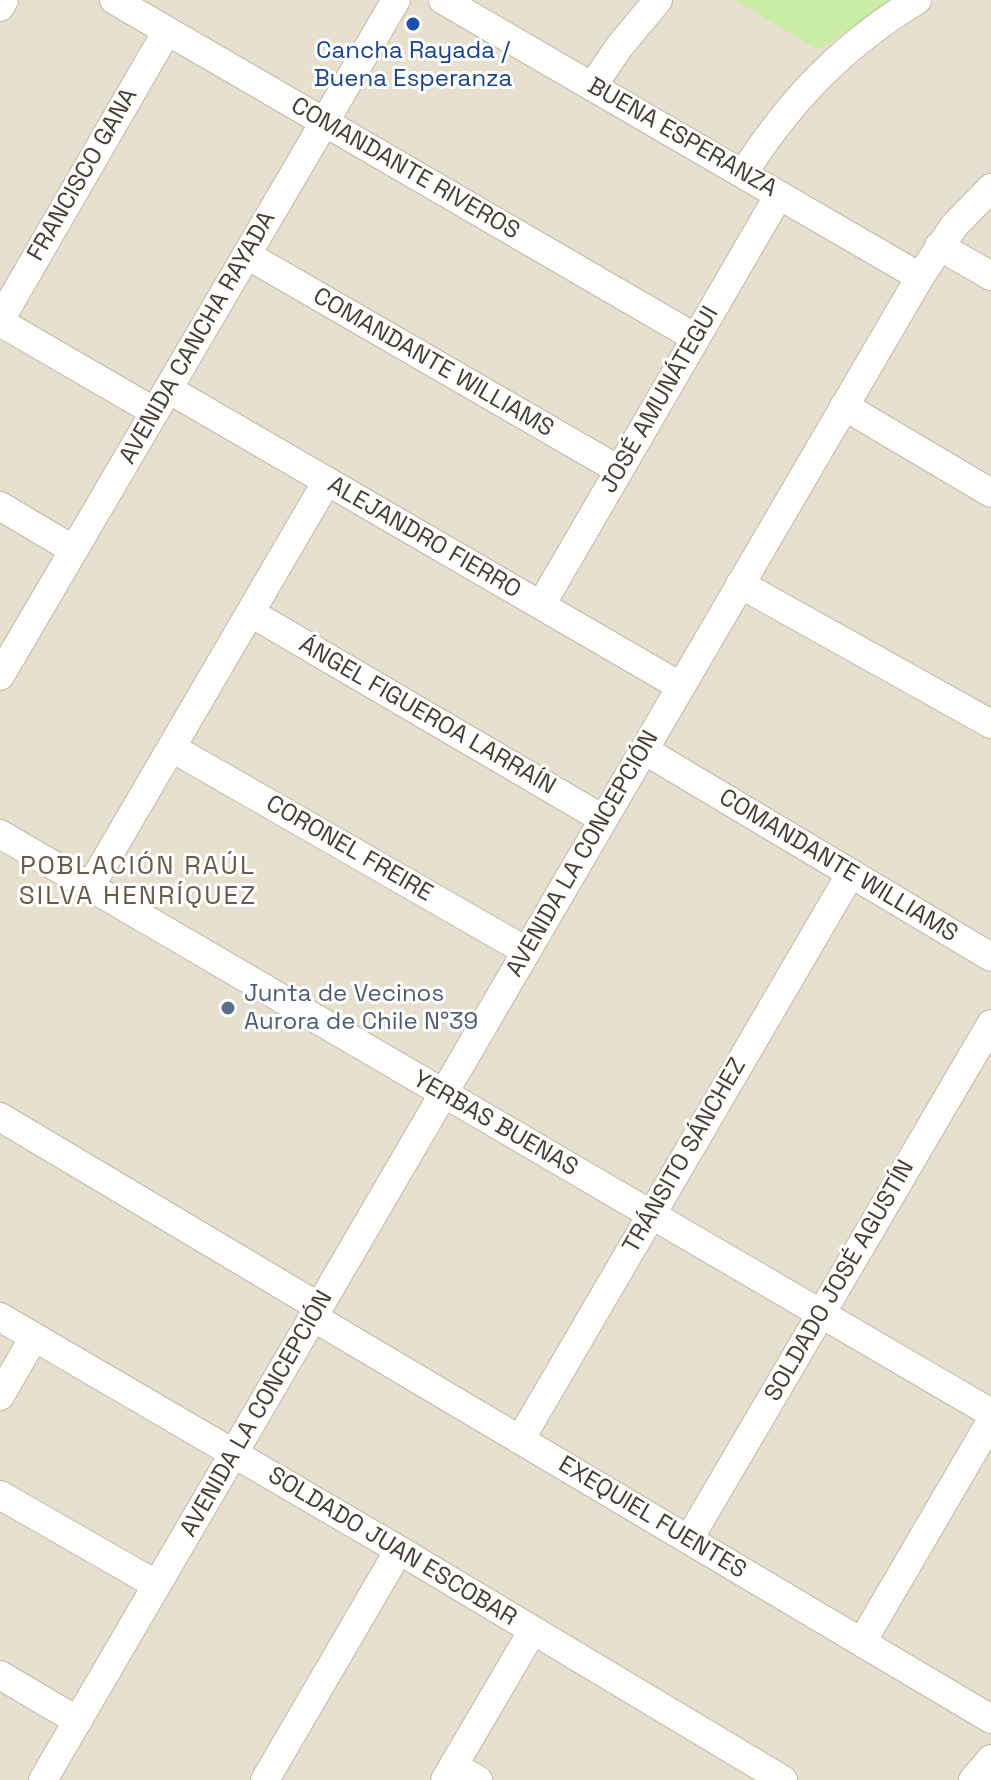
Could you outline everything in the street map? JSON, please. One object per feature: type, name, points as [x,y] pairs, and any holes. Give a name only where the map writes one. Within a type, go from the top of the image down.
[{"type":"street","points":[[0,7],[4,0]]},
{"type":"street","name":"COMANDANTE RIVEROS","points":[[114,0],[696,338]]},
{"type":"street","name":"AVENIDA CANCHA RAYADA","points":[[0,676],[396,0]]},
{"type":"street","name":"BUENA ESPERANZA","points":[[443,0],[920,277]]},
{"type":"street","points":[[592,87],[619,47],[658,0]]},
{"type":"street","points":[[743,174],[794,102],[824,70],[857,41],[917,0]]},
{"type":"street","name":"FRANCISCO GANA","points":[[0,321],[167,31]]},
{"type":"street","name":"AVENIDA LA CONCEPCIÓN","points":[[43,1780],[920,277],[939,246],[991,188]]},
{"type":"street","name":"JOSÉ AMUNÁTEGUI","points":[[541,605],[779,195]]},
{"type":"street","points":[[939,246],[991,276]]},
{"type":"street","name":"COMANDANTE WILLIAMS","points":[[247,255],[619,470]]},
{"type":"street","name":"ALEJANDRO FIERRO","points":[[0,321],[327,481],[680,686]]},
{"type":"street","points":[[844,406],[991,493]]},
{"type":"street","points":[[90,887],[327,481]]},
{"type":"street","points":[[0,506],[74,550]]},
{"type":"street","points":[[740,584],[991,724]]},
{"type":"street","name":"ÁNGEL FIGUEROA LARRAÍN","points":[[251,613],[603,819]]},
{"type":"street","name":"CORONEL FREIRE","points":[[172,748],[526,951]]},
{"type":"street","name":"COMANDANTE WILLIAMS","points":[[644,750],[991,957]]},
{"type":"street","name":"YERBAS BUENAS","points":[[0,834],[991,1413]]},
{"type":"street","name":"TRÁNSITO SÁNCHEZ","points":[[520,1440],[851,873]]},
{"type":"street","name":"SOLDADO JOSÉ AGUSTÍN","points":[[689,1539],[991,1024]]},
{"type":"street","name":"EXEQUIEL FUENTES","points":[[0,1117],[520,1440],[991,1719]]},
{"type":"street","name":"SOLDADO JUAN ESCOBAR","points":[[0,1317],[399,1550],[783,1780]]},
{"type":"street","points":[[0,1396],[34,1337]]},
{"type":"street","points":[[862,1642],[991,1421]]},
{"type":"street","points":[[0,1495],[157,1585]]},
{"type":"street","points":[[265,1780],[399,1550]]},
{"type":"street","points":[[478,1780],[449,1773],[533,1630]]},
{"type":"street","points":[[0,1675],[78,1721]]},
{"type":"street","points":[[973,1780],[991,1759]]},
{"type":"shaded area","points":[[0,0],[991,0],[991,1780],[0,1780]]},
{"type":"green space","points":[[735,0],[892,0],[818,50]]},
{"type":"place","name":"Cancha Rayada / Buena Esperanza","points":[[413,24]]},
{"type":"place","name":"Junta de Vecinos Aurora de Chile N°39","points":[[228,1008]]},
{"type":"district","name":"POBLACIÓN RAÚL SILVA HENRÍQUEZ","points":[[138,882]]}]
